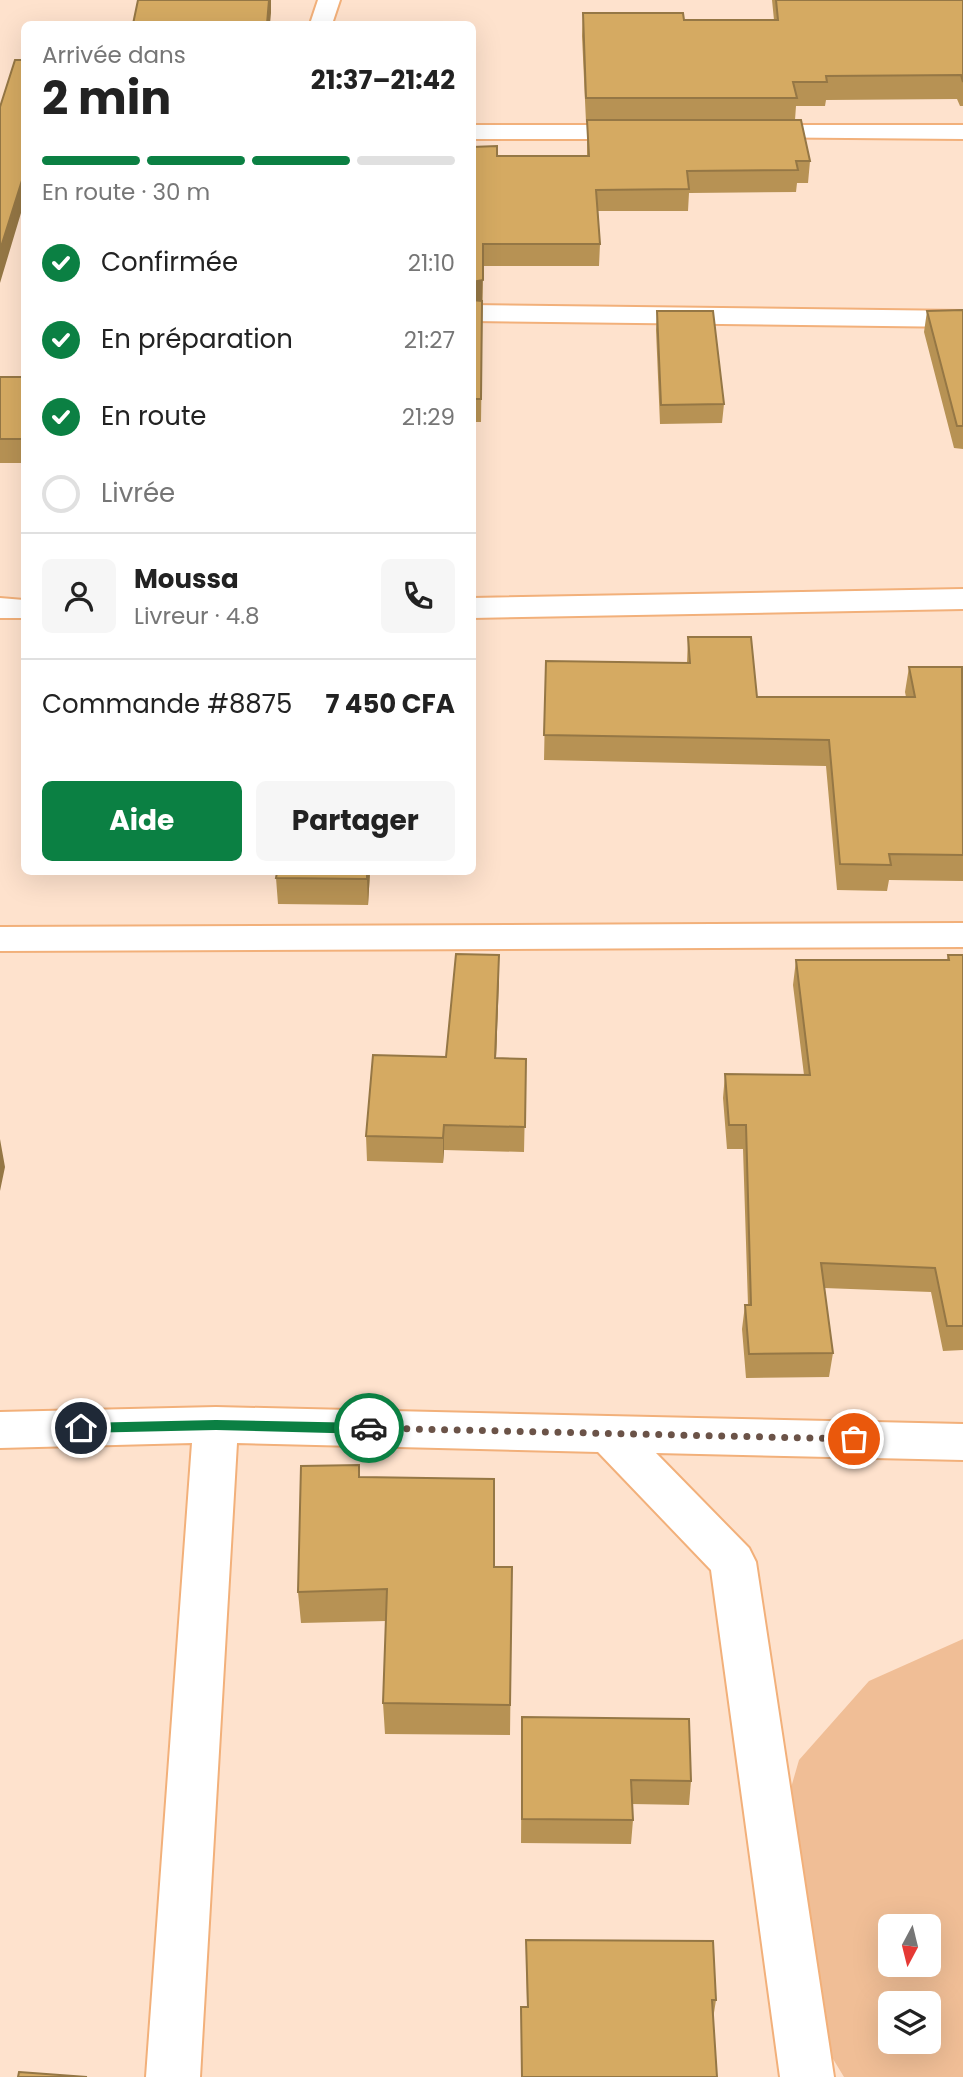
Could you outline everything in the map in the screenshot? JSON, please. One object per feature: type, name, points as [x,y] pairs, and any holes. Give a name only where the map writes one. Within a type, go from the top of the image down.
[{"type":"street","points":[[322,21],[329,0]]},
{"type":"street","points":[[476,132],[663,132]]},
{"type":"street","points":[[731,132],[963,132]]},
{"type":"street","points":[[476,313],[963,319]]},
{"type":"street","points":[[476,608],[963,599]]},
{"type":"street","points":[[0,608],[21,608]]},
{"type":"street","points":[[0,939],[963,935]]},
{"type":"street","points":[[0,1430],[216,1425],[963,1442]]},
{"type":"street","points":[[173,2077],[216,1425]]},
{"type":"street","points":[[609,1434],[733,1562],[807,2077]]},
{"type":"shaded area","points":[[963,1639],[963,2077],[844,2077],[787,1983],[769,1864],[799,1760],[869,1681]]},
{"type":"building","points":[[138,0],[269,0],[267,21],[134,21]]},
{"type":"building","points":[[776,0],[963,0],[963,82],[961,75],[826,76],[827,82],[793,82],[797,98],[586,98],[583,13],[683,13],[684,20],[778,20]]},
{"type":"building","points":[[15,60],[21,60],[21,184],[0,250],[0,107]]},
{"type":"building","points":[[587,120],[801,120],[810,161],[796,161],[798,170],[687,171],[689,189],[596,190],[600,244],[483,244],[483,280],[476,281],[476,147],[497,146],[497,156],[589,156]]},
{"type":"building","points":[[476,300],[482,301],[481,399],[476,399]]},
{"type":"building","points":[[963,310],[963,426],[957,426],[927,311]]},
{"type":"building","points":[[657,311],[713,311],[724,404],[661,405]]},
{"type":"building","points":[[0,377],[21,377],[21,439],[0,439]]},
{"type":"building","points":[[688,637],[751,637],[757,697],[915,697],[909,667],[962,667],[963,855],[889,854],[891,865],[840,864],[829,740],[544,735],[546,661],[690,663]]},
{"type":"building","points":[[276,875],[367,875],[367,879],[276,878]]},
{"type":"building","points":[[456,954],[499,955],[495,1058],[526,1059],[525,1127],[444,1125],[443,1138],[366,1136],[373,1055],[446,1057]]},
{"type":"building","points":[[948,955],[963,955],[963,1326],[947,1326],[935,1268],[821,1263],[833,1353],[749,1354],[745,1305],[751,1305],[746,1125],[729,1125],[725,1074],[810,1075],[796,960],[949,960]]},
{"type":"building","points":[[359,1465],[359,1477],[494,1479],[494,1567],[512,1567],[510,1705],[383,1703],[387,1589],[298,1592],[301,1466]]},
{"type":"building","points":[[522,1717],[689,1719],[691,1781],[631,1780],[633,1820],[522,1819]]},
{"type":"building","points":[[526,1940],[713,1941],[716,2000],[712,2000],[717,2077],[522,2077],[521,2007],[528,2007]]},
{"type":"building","points":[[19,2072],[87,2077],[18,2077]]},
{"type":"way so far","points":[[369,1428],[854,1439]]},
{"type":"route","points":[[81,1428],[216,1425],[369,1428]]}]
